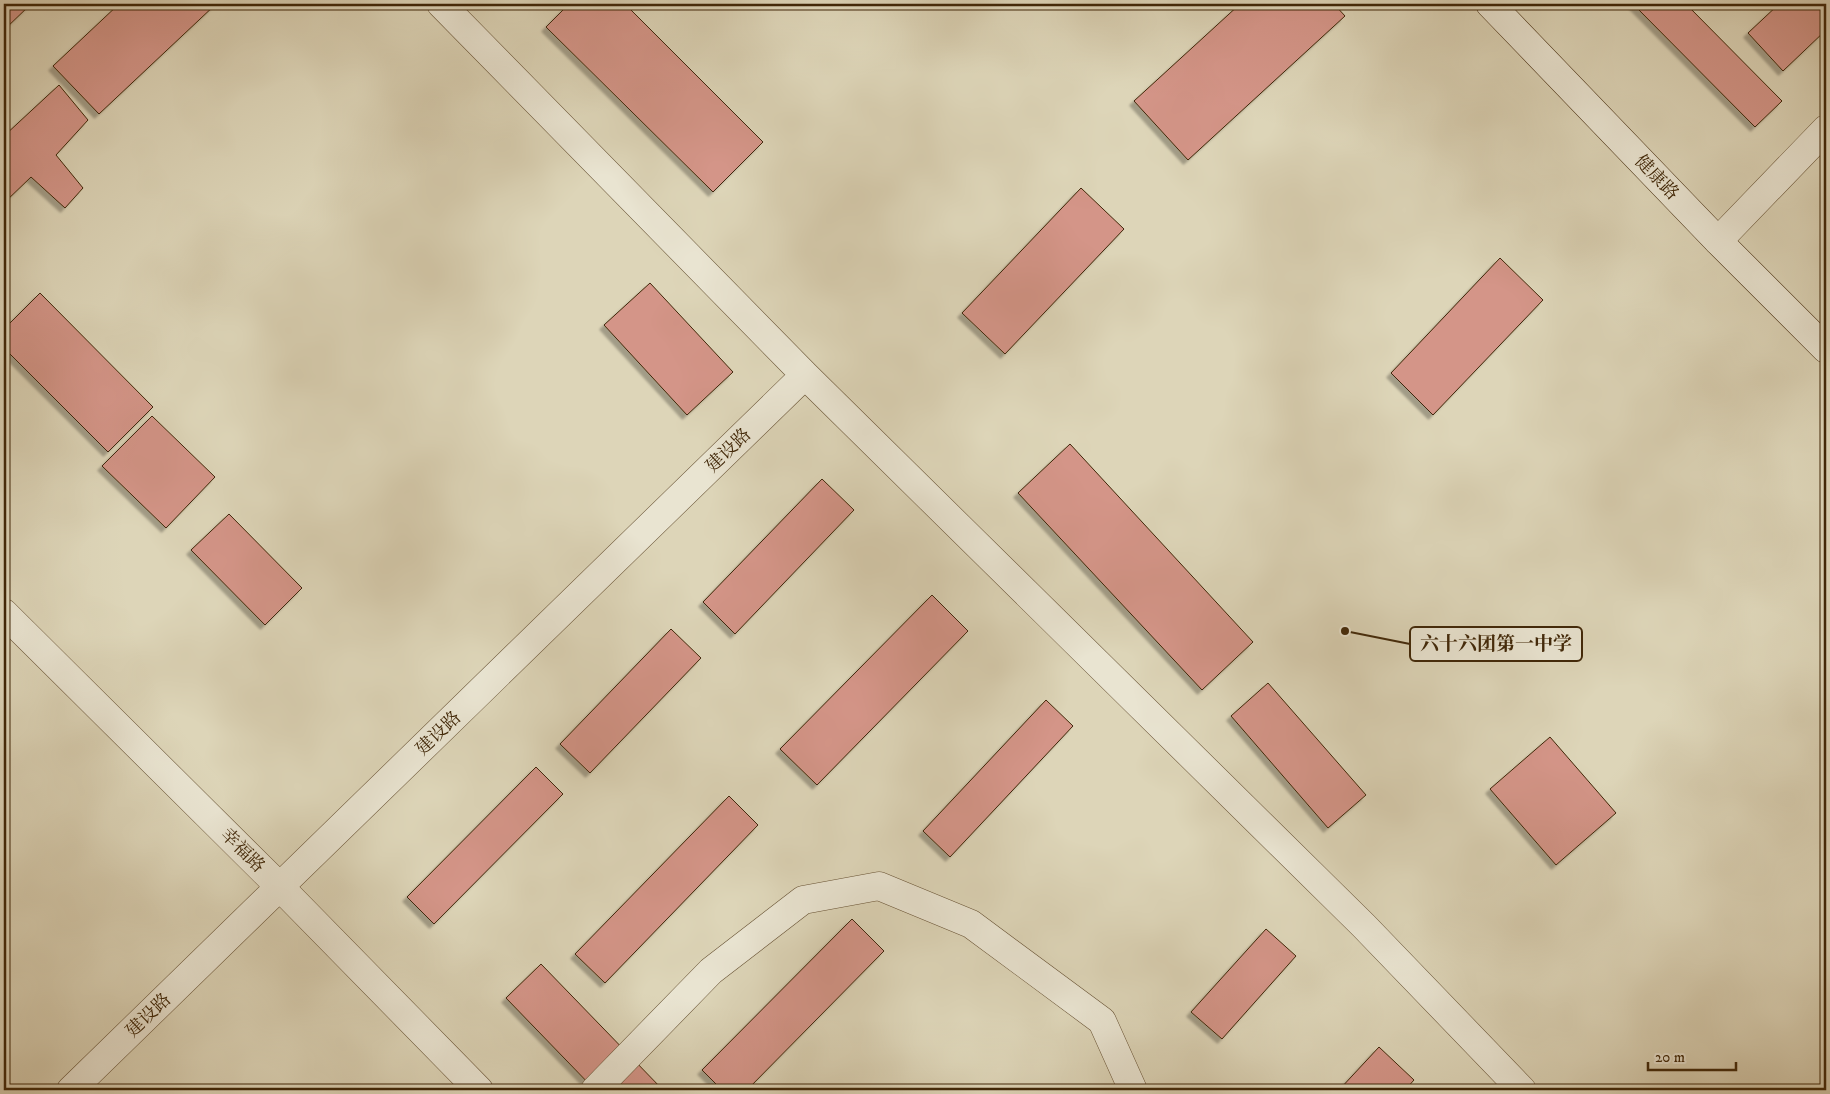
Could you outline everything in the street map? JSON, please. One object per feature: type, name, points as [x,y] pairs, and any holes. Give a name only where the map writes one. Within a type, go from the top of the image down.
[{"type":"street","points":[[441,4],[805,374],[1357,919],[1522,1090]]},
{"type":"street","name":"健康路","points":[[1490,4],[1718,241],[1826,349]]},
{"type":"street","points":[[1718,241],[1826,128]]},
{"type":"street","name":"建设路","points":[[71,1090],[805,374]]},
{"type":"street","name":"幸福路","points":[[4,613],[280,887],[479,1090]]},
{"type":"street","points":[[595,1090],[711,971],[804,900],[879,886],[971,924],[1102,1022],[1133,1090]]},
{"type":"building","points":[[4,4],[31,4],[4,30]]},
{"type":"building","points":[[119,4],[216,4],[99,114],[53,66]]},
{"type":"building","points":[[569,4],[625,4],[763,142],[713,192],[546,27]]},
{"type":"building","points":[[1240,4],[1334,4],[1345,16],[1188,160],[1134,101]]},
{"type":"building","points":[[1633,4],[1686,4],[1782,101],[1755,127]]},
{"type":"building","points":[[1779,4],[1826,4],[1826,30],[1783,71],[1748,33]]},
{"type":"building","points":[[59,85],[88,120],[56,155],[83,188],[65,208],[31,177],[4,203],[4,136]]},
{"type":"building","points":[[1081,188],[1124,229],[1005,354],[962,313]]},
{"type":"building","points":[[1500,258],[1543,300],[1433,415],[1391,373]]},
{"type":"building","points":[[650,283],[733,372],[687,415],[604,325]]},
{"type":"building","points":[[40,293],[153,407],[108,452],[4,348],[4,329]]},
{"type":"building","points":[[152,416],[215,477],[166,528],[102,466]]},
{"type":"building","points":[[1070,444],[1253,642],[1202,690],[1018,493]]},
{"type":"building","points":[[822,479],[854,510],[735,634],[703,602]]},
{"type":"building","points":[[229,514],[302,588],[265,625],[191,550]]},
{"type":"building","points":[[932,595],[968,631],[817,785],[780,749]]},
{"type":"building","points":[[671,629],[701,658],[590,773],[560,744]]},
{"type":"building","points":[[1268,683],[1366,795],[1328,828],[1231,716]]},
{"type":"building","points":[[1046,700],[1073,726],[950,857],[923,831]]},
{"type":"building","points":[[1550,737],[1616,813],[1556,865],[1490,789]]},
{"type":"building","points":[[536,767],[563,794],[434,924],[407,897]]},
{"type":"building","points":[[729,796],[758,825],[605,983],[575,954]]},
{"type":"building","points":[[852,919],[884,951],[747,1090],[722,1090],[702,1070]]},
{"type":"building","points":[[1266,929],[1296,956],[1222,1039],[1191,1012]]},
{"type":"building","points":[[541,964],[663,1090],[595,1090],[506,998]]},
{"type":"building","points":[[1379,1047],[1414,1080],[1405,1090],[1339,1090]]},
{"type":"place","name":"六十六团第一中学","points":[[1345,631]]}]
